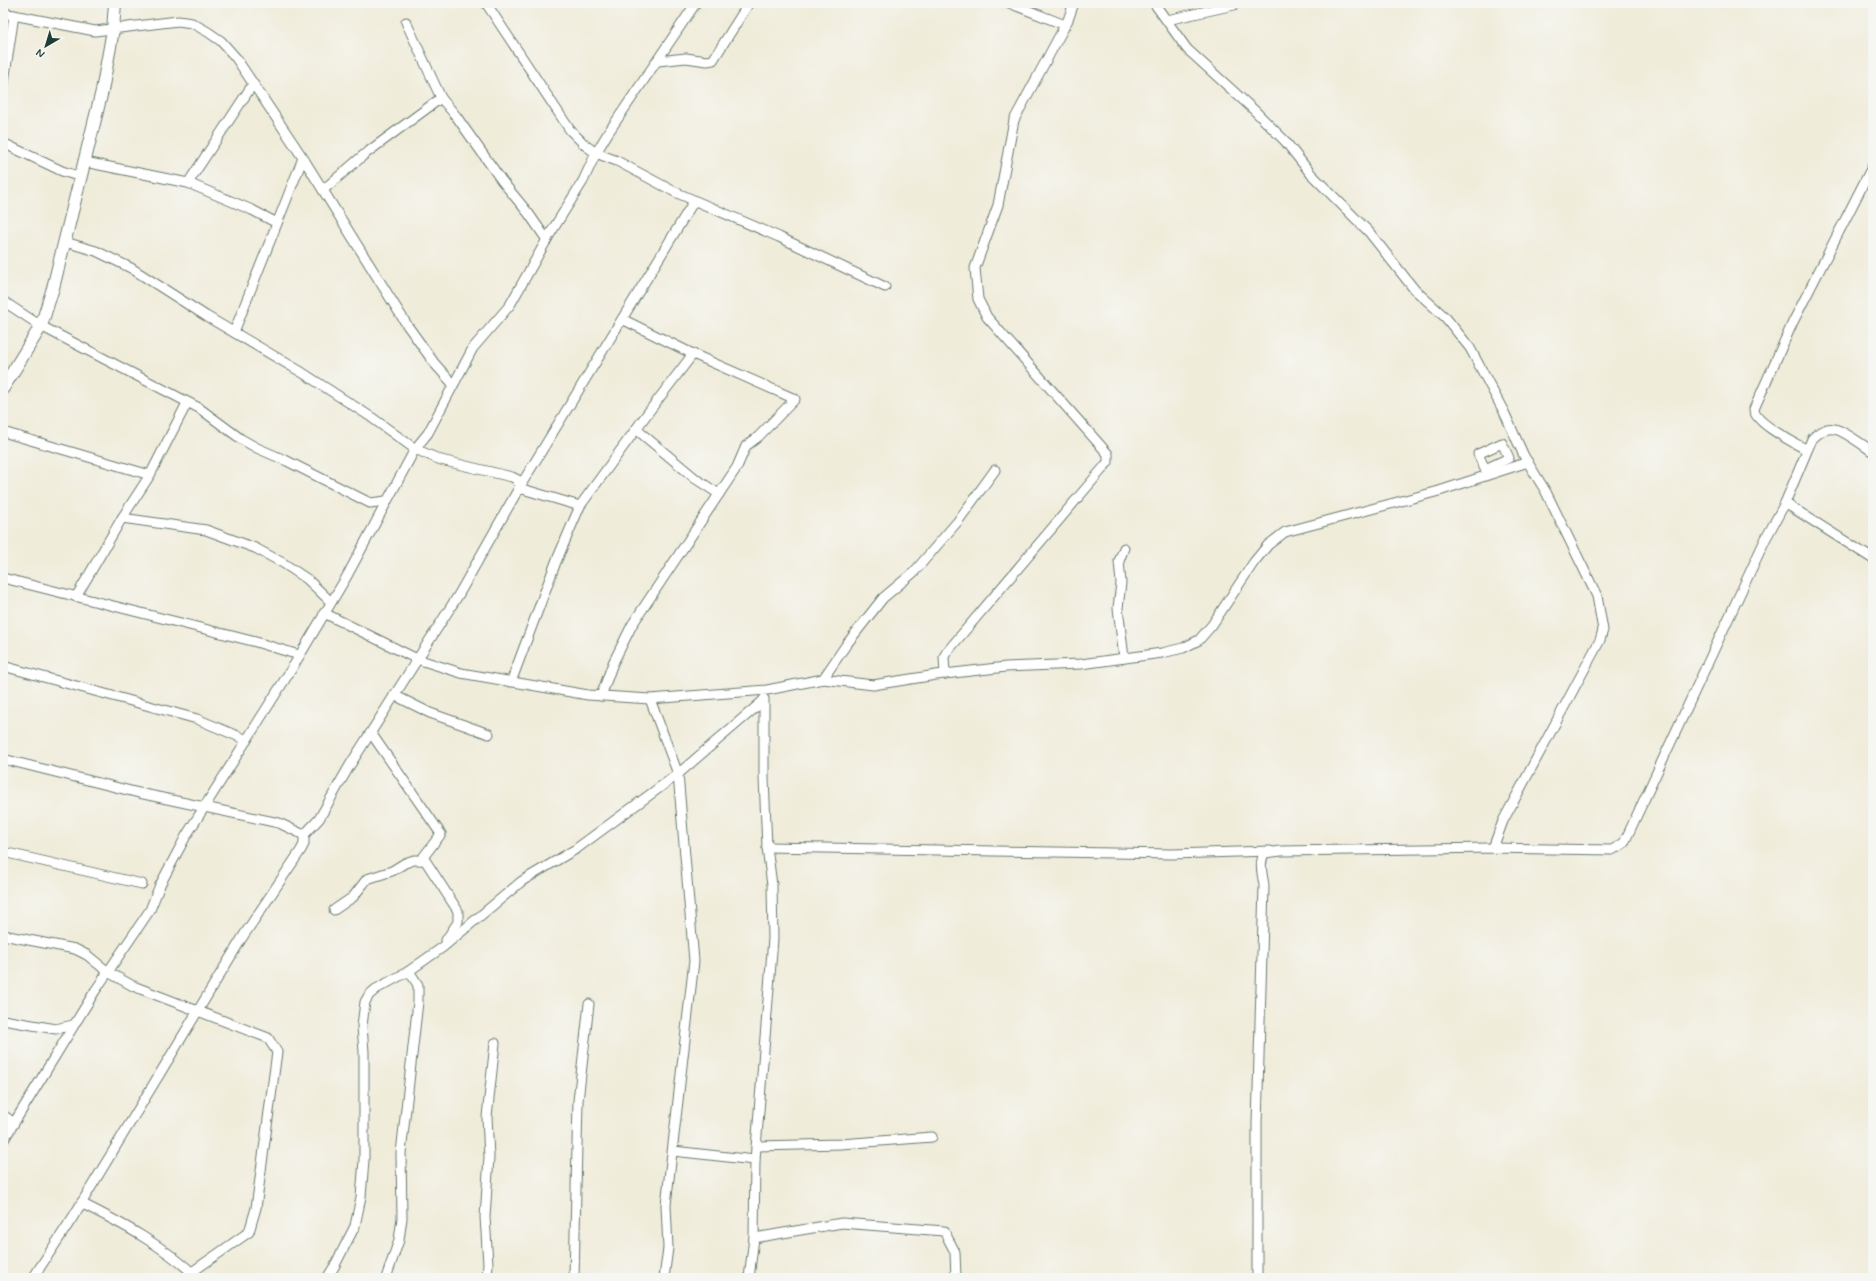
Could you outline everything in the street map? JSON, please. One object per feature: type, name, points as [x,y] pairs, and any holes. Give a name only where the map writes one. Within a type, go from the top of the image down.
[{"type":"street","points":[[3,388],[41,326],[65,242],[102,91],[113,30],[115,3]]},
{"type":"street","points":[[486,3],[570,130],[585,145],[596,153],[617,161],[694,201],[779,237],[885,287]]},
{"type":"street","points":[[3,1141],[73,1025],[150,910],[170,864],[203,807],[247,740],[347,576],[386,501],[415,449],[428,433],[473,348],[510,305],[583,181],[596,153],[696,3]]},
{"type":"street","points":[[658,61],[686,58],[708,61],[713,60],[749,3]]},
{"type":"street","points":[[1009,3],[1065,25]]},
{"type":"street","points":[[945,674],[944,657],[946,652],[1104,467],[1109,457],[1108,454],[987,316],[978,299],[975,282],[975,268],[998,205],[1014,120],[1065,25],[1074,3]]},
{"type":"street","points":[[1154,3],[1187,49],[1254,110],[1285,141],[1311,174],[1369,232],[1414,288],[1446,318],[1470,348],[1504,412],[1528,462],[1546,492],[1597,596],[1603,630],[1600,640],[1504,821],[1493,848]]},
{"type":"street","points":[[1167,20],[1234,5],[1237,3]]},
{"type":"street","points":[[3,13],[95,31],[178,21],[192,23],[208,32],[221,42],[236,58],[303,158],[407,325],[435,364],[453,384]]},
{"type":"street","points":[[3,88],[14,15]]},
{"type":"street","points":[[406,22],[441,98],[456,116],[547,240]]},
{"type":"street","points":[[188,183],[253,84]]},
{"type":"street","points":[[323,190],[365,154],[441,98]]},
{"type":"street","points":[[3,143],[62,171],[81,177]]},
{"type":"street","points":[[234,332],[303,158]]},
{"type":"street","points":[[85,162],[188,183],[252,210],[277,223]]},
{"type":"street","points":[[1807,450],[1763,423],[1755,416],[1754,409],[1793,322],[1873,165]]},
{"type":"street","points":[[33,1278],[82,1203],[242,938],[301,850],[304,844],[304,835],[318,819],[370,733],[459,594],[519,488],[694,201]]},
{"type":"street","points":[[65,242],[96,251],[132,268],[359,409],[415,449],[441,460],[512,477],[518,480],[519,488]]},
{"type":"street","points":[[3,301],[41,326],[198,408],[241,439],[257,448],[287,461],[370,503],[378,517]]},
{"type":"street","points":[[601,696],[612,663],[632,625],[737,467],[746,446],[758,437],[795,399],[693,354],[622,319]]},
{"type":"street","points":[[511,682],[556,562],[580,506],[693,354]]},
{"type":"street","points":[[76,597],[122,518],[150,475],[187,403]]},
{"type":"street","points":[[767,847],[1158,854],[1493,848],[1612,850],[1622,846],[1765,540],[1785,503],[1812,439],[1818,432],[1824,429],[1835,428],[1873,452]]},
{"type":"street","points":[[636,429],[696,479],[719,494]]},
{"type":"street","points":[[3,432],[150,475]]},
{"type":"street","points":[[324,613],[417,659],[461,673],[601,696],[650,699],[767,690],[823,679],[873,685],[945,674],[1006,667],[1081,664],[1162,653],[1182,648],[1199,640],[1212,625],[1254,562],[1268,545],[1285,532],[1439,491],[1528,462]]},
{"type":"street","points":[[823,679],[846,645],[884,598],[914,572],[958,522],[995,470]]},
{"type":"street","points":[[519,488],[580,506]]},
{"type":"street","points":[[370,503],[386,501]]},
{"type":"street","points":[[1785,503],[1873,559]]},
{"type":"street","points":[[122,518],[206,530],[255,548],[283,563],[307,579],[331,602]]},
{"type":"street","points":[[1124,548],[1119,561],[1121,583],[1118,608],[1124,658]]},
{"type":"street","points":[[3,578],[256,642],[299,655]]},
{"type":"street","points":[[3,666],[197,719],[247,740]]},
{"type":"street","points":[[749,1278],[754,1238],[755,1160],[773,939],[772,885],[767,847],[764,778],[763,701],[767,690]]},
{"type":"street","points":[[394,695],[430,713],[489,734]]},
{"type":"street","points":[[650,699],[678,774],[694,961],[666,1205],[668,1248],[664,1278]]},
{"type":"street","points":[[326,1278],[334,1267],[356,1226],[361,1197],[364,1160],[364,1052],[362,1026],[365,1002],[376,989],[409,971],[440,950],[522,881],[576,849],[678,774],[763,701]]},
{"type":"street","points":[[370,733],[441,834],[422,860]]},
{"type":"street","points":[[3,759],[139,793],[279,823],[304,835]]},
{"type":"street","points":[[1257,1278],[1257,1116],[1264,886],[1262,867],[1263,856],[1271,851]]},
{"type":"street","points":[[3,852],[142,884]]},
{"type":"street","points":[[334,910],[353,897],[367,879],[392,871],[405,863],[425,860],[458,911],[458,922],[440,950]]},
{"type":"street","points":[[3,935],[75,949],[87,955],[108,972],[133,986],[268,1038],[276,1052],[256,1208],[249,1232],[195,1275],[159,1247],[126,1226],[82,1203]]},
{"type":"street","points":[[386,1278],[399,1240],[402,1218],[401,1153],[418,1002],[418,985],[409,971]]},
{"type":"street","points":[[574,1278],[578,1101],[589,1004]]},
{"type":"street","points":[[3,1020],[56,1029],[73,1025]]},
{"type":"street","points":[[487,1278],[488,1264],[485,1217],[489,1158],[487,1117],[495,1043]]},
{"type":"street","points":[[3,1115],[14,1123]]},
{"type":"street","points":[[756,1146],[841,1144],[932,1137]]},
{"type":"street","points":[[673,1151],[755,1160]]},
{"type":"street","points":[[754,1238],[842,1223],[944,1231],[955,1252],[956,1278]]}]
